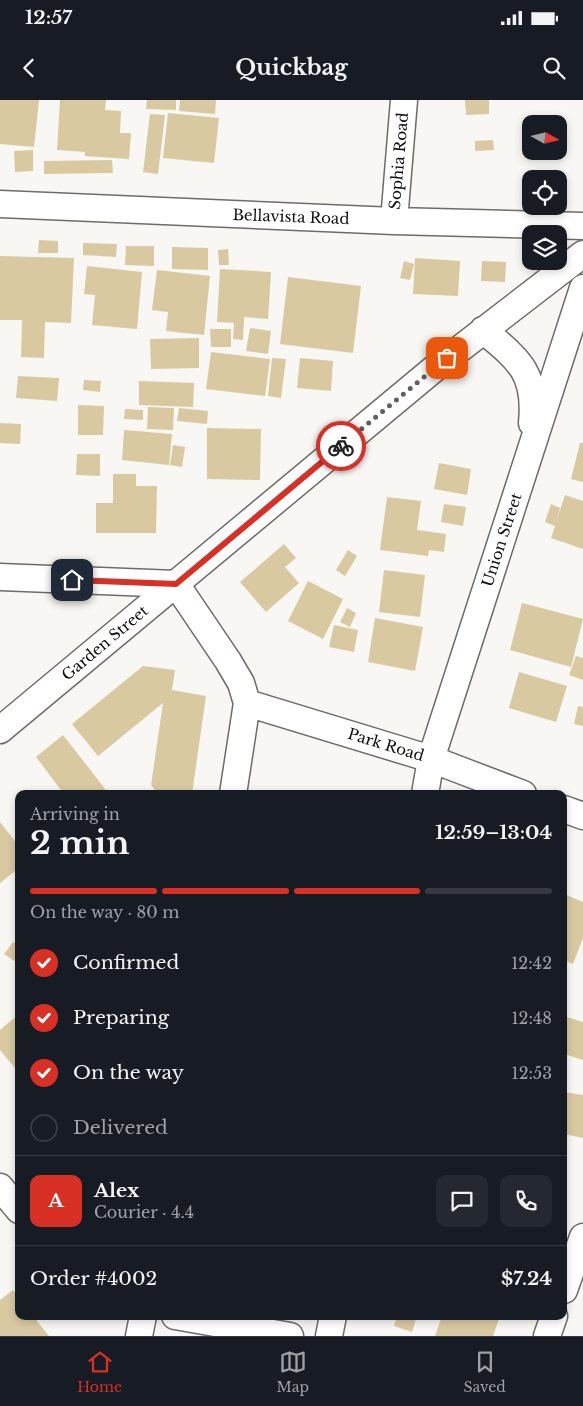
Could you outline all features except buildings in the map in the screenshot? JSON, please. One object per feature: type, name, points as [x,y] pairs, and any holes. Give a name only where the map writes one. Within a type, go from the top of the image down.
[{"type":"street","name":"Sophia Road","points":[[394,221],[404,100]]},
{"type":"street","name":"Bellavista Road","points":[[0,204],[394,221],[583,226]]},
{"type":"street","name":"Garden Street","points":[[0,730],[435,368],[583,254]]},
{"type":"street","name":"Union Street","points":[[426,790],[431,759],[583,288]]},
{"type":"street","points":[[483,330],[508,351],[523,368],[530,382],[534,402],[530,456]]},
{"type":"street","points":[[0,577],[176,584],[241,683],[246,703],[234,790]]},
{"type":"street","name":"Park Road","points":[[246,703],[431,759],[512,790]]},
{"type":"street","points":[[567,810],[583,816]]},
{"type":"street","points":[[0,1187],[15,1205]]},
{"type":"street","points":[[567,1282],[583,1237]]},
{"type":"street","points":[[139,1336],[141,1320]]},
{"type":"street","points":[[198,1320],[290,1336]]},
{"type":"street","points":[[329,1336],[332,1320]]},
{"type":"street","points":[[547,1336],[553,1320]]},
{"type":"way so far","points":[[341,446],[447,358]]},
{"type":"route","points":[[72,580],[176,584],[341,446]]}]
